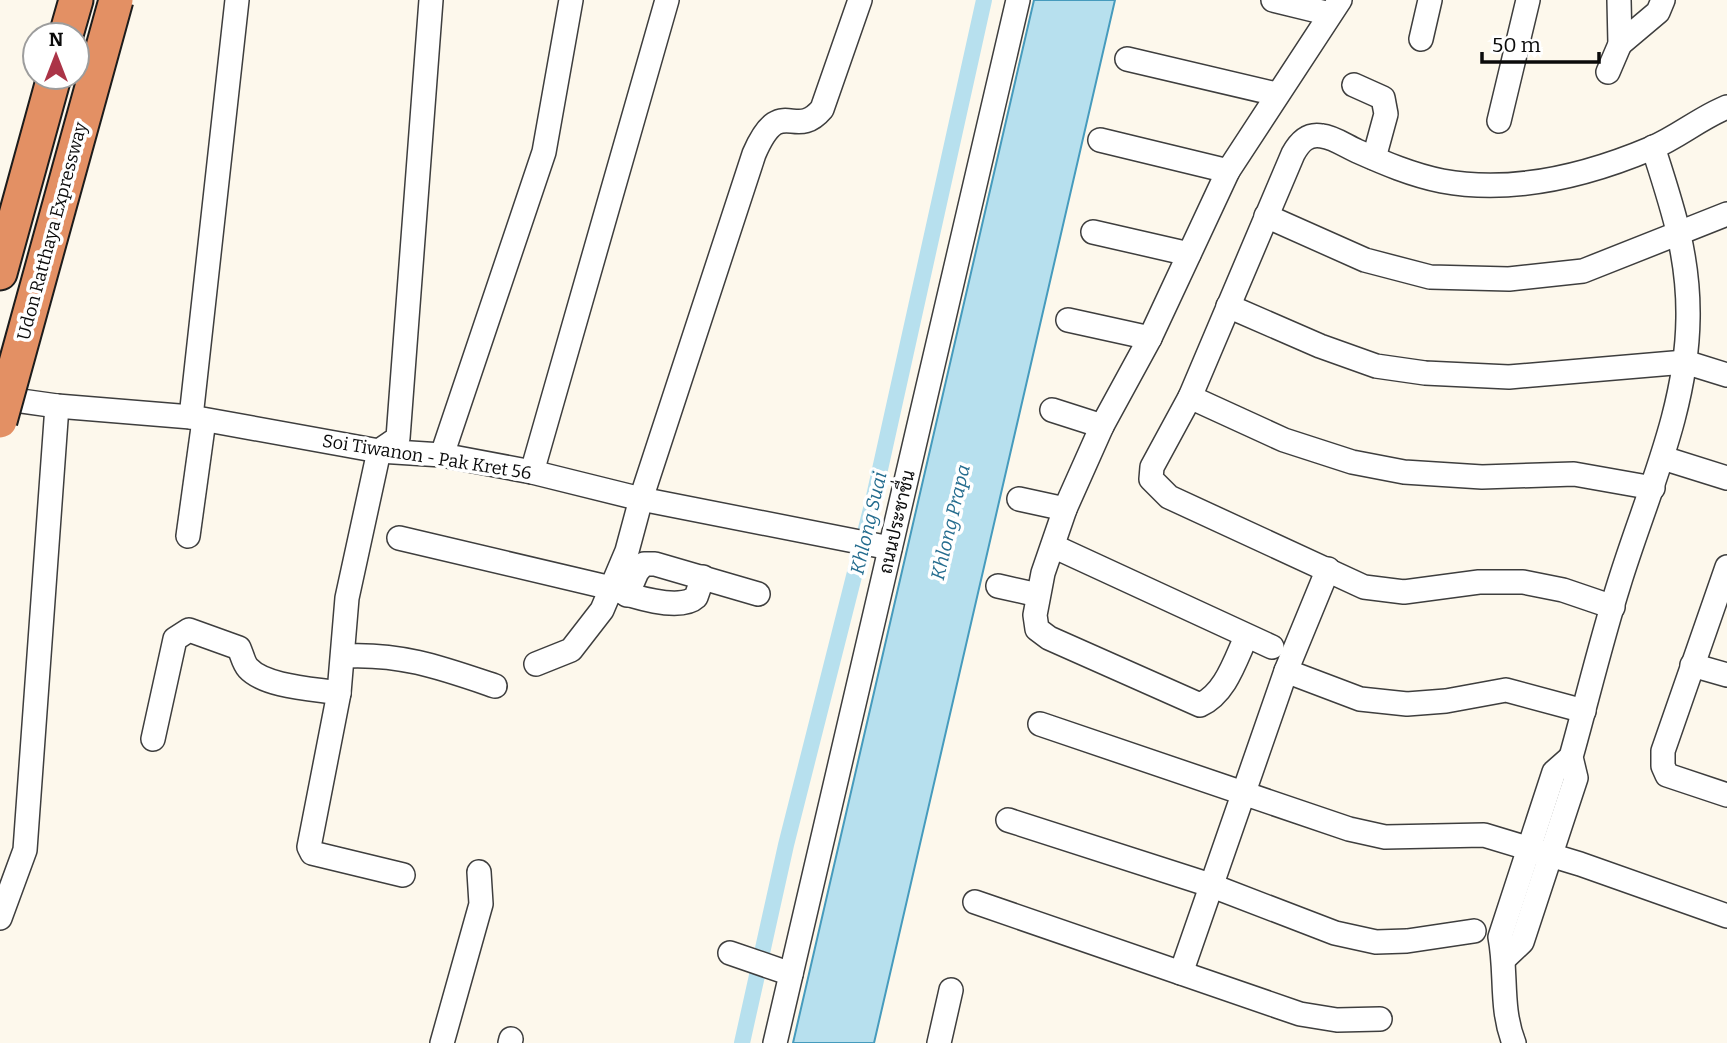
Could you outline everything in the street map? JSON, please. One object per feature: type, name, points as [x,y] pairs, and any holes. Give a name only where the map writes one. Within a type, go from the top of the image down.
[{"type":"highway","points":[[70,21],[76,0]]},
{"type":"highway","name":"Udon Ratthaya Expressway","points":[[0,421],[116,0]]},
{"type":"highway","points":[[0,273],[50,91]]},
{"type":"street","points":[[188,536],[237,0]]},
{"type":"street","points":[[403,875],[312,853],[309,847],[339,693],[347,598],[379,451],[398,438],[431,0]]},
{"type":"street","points":[[442,456],[544,152],[570,0]]},
{"type":"street","points":[[532,472],[667,0]]},
{"type":"street","points":[[619,591],[640,499],[754,153],[769,126],[778,120],[806,122],[814,119],[822,109],[860,0]]},
{"type":"street","name":"ถนนประชาชื่น","points":[[775,1043],[791,974],[873,545],[1018,0]]},
{"type":"street","points":[[1246,637],[1212,700],[1200,705],[1049,638],[1037,629],[1038,595],[1065,509],[1102,426],[1150,338],[1228,171],[1335,7],[1273,0]]},
{"type":"street","points":[[1422,39],[1430,0]]},
{"type":"street","points":[[1499,121],[1528,0]]},
{"type":"street","points":[[1608,72],[1620,44],[1619,0]]},
{"type":"street","points":[[1620,44],[1658,12],[1664,0]]},
{"type":"street","points":[[1127,59],[1276,94]]},
{"type":"street","points":[[1354,85],[1383,98],[1387,107],[1374,158]]},
{"type":"street","points":[[1612,607],[1563,590],[1523,582],[1479,582],[1404,592],[1364,587],[1170,497],[1151,479],[1152,467],[1190,397],[1299,143],[1308,137],[1322,136],[1389,166],[1443,181],[1499,184],[1570,177],[1653,147],[1727,107]]},
{"type":"street","points":[[1100,140],[1228,171]]},
{"type":"street","points":[[1504,959],[1522,943],[1576,778],[1571,757],[1612,607],[1663,458],[1685,362],[1688,317],[1682,234],[1653,147]]},
{"type":"street","points":[[1266,216],[1365,260],[1430,278],[1509,279],[1583,271],[1727,214]]},
{"type":"street","points":[[1093,232],[1189,254]]},
{"type":"street","points":[[1228,306],[1320,346],[1376,366],[1426,373],[1509,377],[1685,362],[1727,375]]},
{"type":"street","points":[[1068,320],[1150,338]]},
{"type":"street","points":[[1190,397],[1284,440],[1352,462],[1404,472],[1482,477],[1574,474],[1653,488]]},
{"type":"street","name":"Soi Tiwanon - Pak Kret 56","points":[[0,398],[57,406],[197,418],[379,451],[442,456],[532,472],[640,499],[873,545]]},
{"type":"street","points":[[0,918],[25,850],[57,406]]},
{"type":"street","points":[[1052,411],[1102,426]]},
{"type":"street","points":[[1663,458],[1727,478]]},
{"type":"street","points":[[1019,499],[1065,509]]},
{"type":"street","points":[[399,538],[681,604],[696,597],[704,577]]},
{"type":"street","points":[[1053,546],[1272,648]]},
{"type":"street","points":[[536,664],[571,650],[602,610],[644,564],[676,568],[758,594]]},
{"type":"street","points":[[1727,567],[1663,751],[1663,766],[1667,775],[1727,795]]},
{"type":"street","points":[[1181,972],[1286,671],[1328,569]]},
{"type":"street","points":[[998,586],[1038,595]]},
{"type":"street","points":[[153,739],[175,639],[189,630],[239,648],[247,667],[257,675],[280,684],[339,693]]},
{"type":"street","points":[[344,656],[376,654],[416,660],[495,686]]},
{"type":"street","points":[[1692,665],[1727,675]]},
{"type":"street","points":[[1286,671],[1360,699],[1407,704],[1446,701],[1506,690],[1584,711]]},
{"type":"street","points":[[1040,724],[1349,829],[1385,837],[1484,835],[1551,855],[1727,916]]},
{"type":"street","points":[[1514,1043],[1502,988],[1504,959],[1500,937],[1554,772],[1571,757]]},
{"type":"street","points":[[1008,820],[1210,885],[1335,933],[1376,942],[1406,942],[1474,931]]},
{"type":"street","points":[[442,1043],[481,904],[478,872]]},
{"type":"street","points":[[975,902],[1300,1014],[1337,1020],[1380,1018]]},
{"type":"street","points":[[730,953],[791,974]]},
{"type":"street","points":[[939,1043],[951,990]]},
{"type":"water","name":"Khlong Prapa","points":[[1034,0],[1115,0],[874,1043],[793,1043]]},
{"type":"waterway","name":"Khlong Suai","points":[[742,1043],[786,845],[873,501],[984,0]]}]
